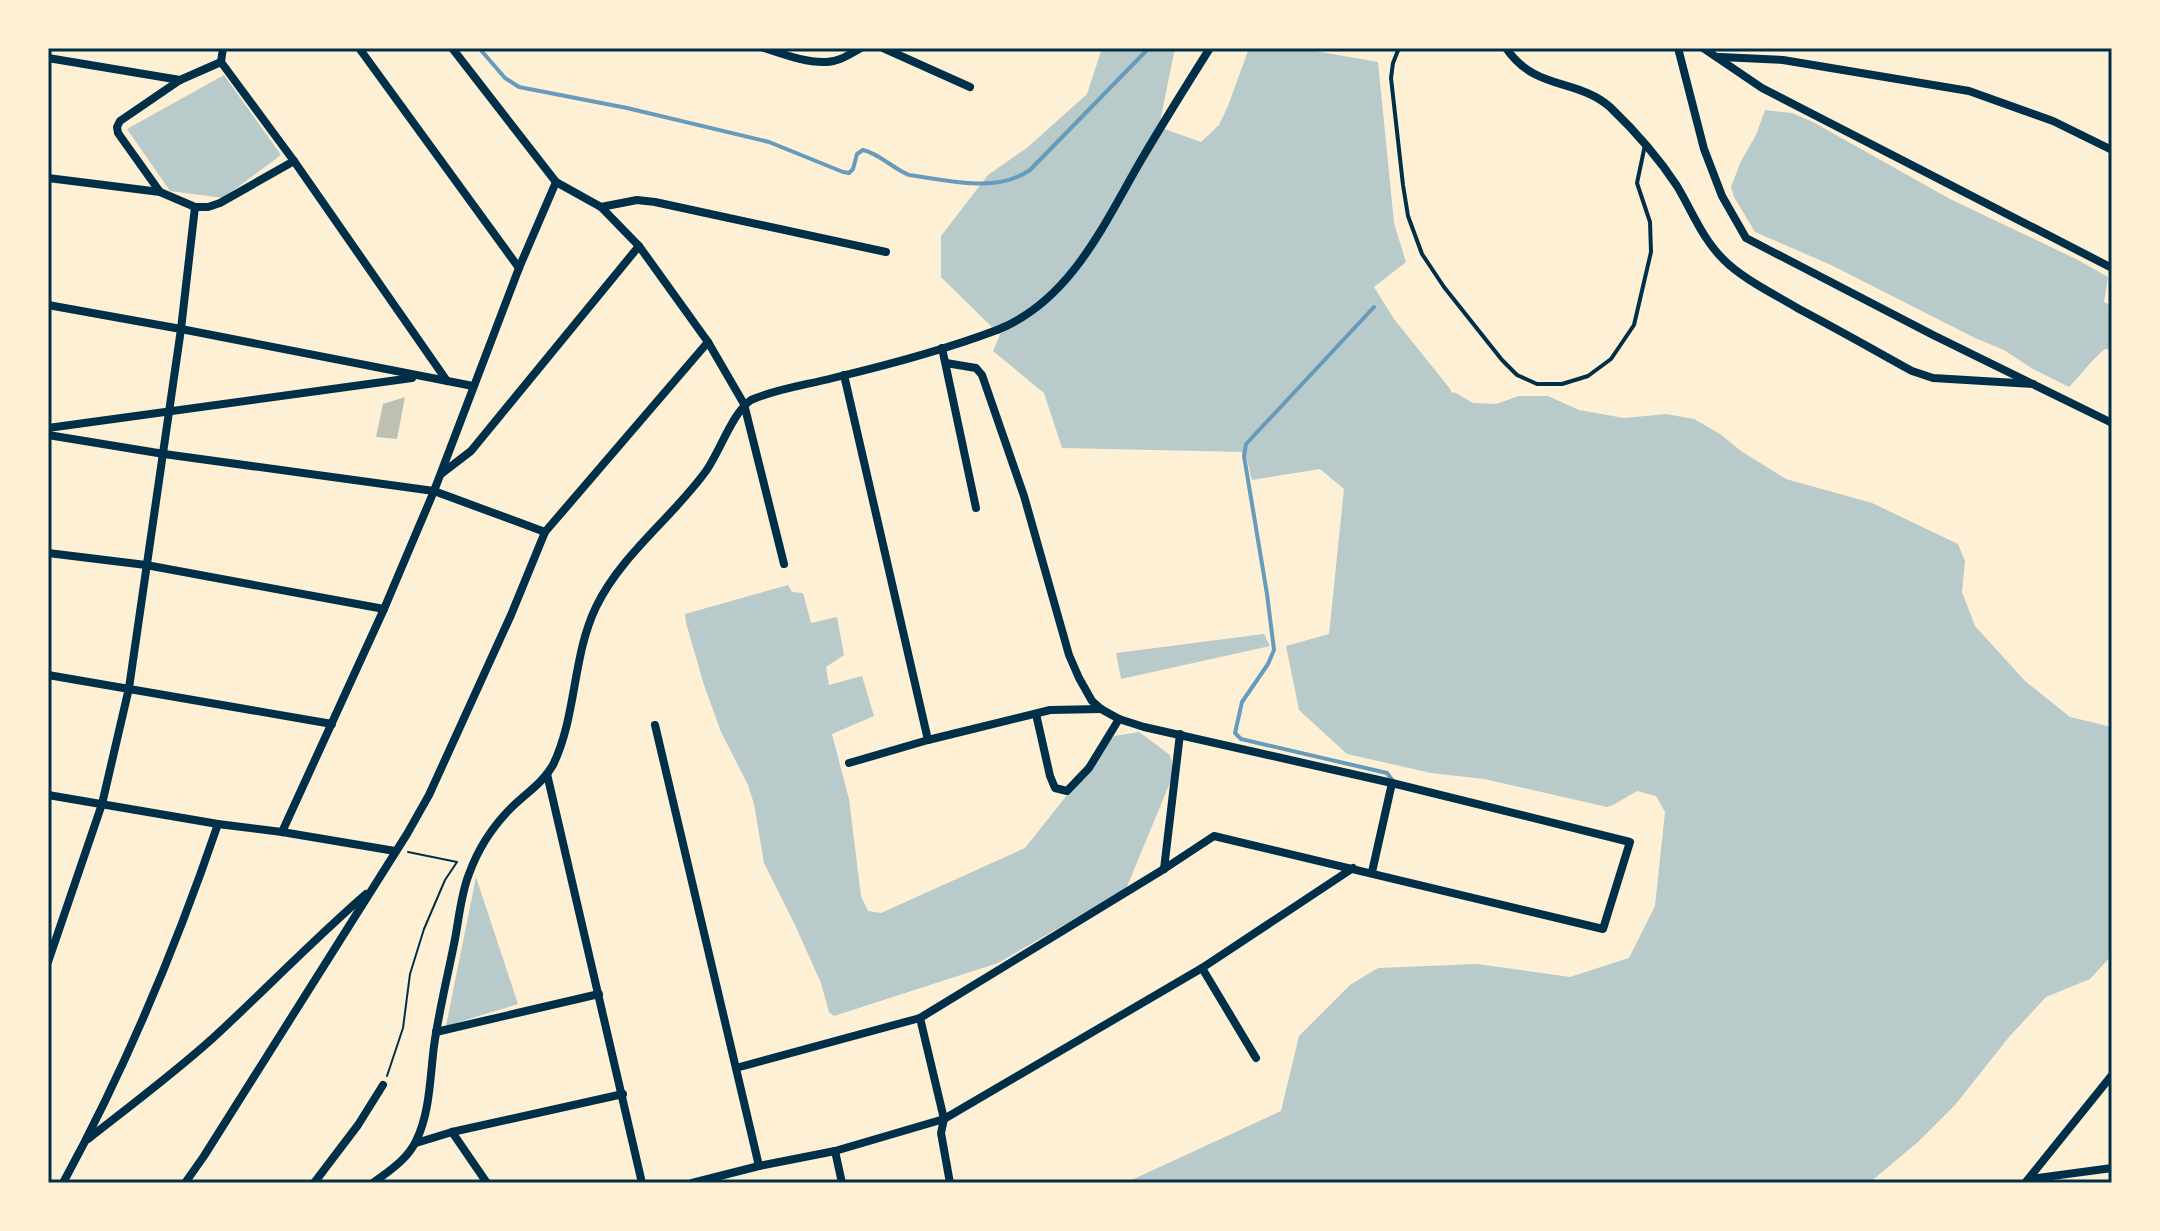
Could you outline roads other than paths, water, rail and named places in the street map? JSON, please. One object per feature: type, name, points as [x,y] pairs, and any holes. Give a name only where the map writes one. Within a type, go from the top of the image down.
[{"type":"street","points":[[223,48],[221,62],[447,381]]},
{"type":"street","points":[[359,48],[519,268]]},
{"type":"street","points":[[452,48],[556,182],[601,207],[639,246],[708,342],[744,404],[784,564]]},
{"type":"street","points":[[764,48],[826,62],[840,59],[861,48]]},
{"type":"street","points":[[883,48],[970,87]]},
{"type":"street","points":[[373,1183],[400,1162],[416,1143],[467,877],[482,845],[500,820],[547,774],[566,728],[581,649],[603,594],[695,486],[744,404],[755,397],[942,348],[999,329],[1038,306],[1065,281],[1091,246],[1210,48]]},
{"type":"street","points":[[1506,48],[1513,59],[1530,73],[1552,83],[1589,93],[1607,105],[1646,143],[1677,186],[1705,237],[1724,260],[1768,291],[1912,371],[1933,378],[2033,384]]},
{"type":"street","points":[[1678,48],[1704,149],[1722,196],[1746,238],[2112,423]]},
{"type":"street","points":[[1703,48],[1762,88],[2112,268]]},
{"type":"street","points":[[1718,57],[1783,60],[1969,91],[2053,121],[2112,150]]},
{"type":"street","points":[[48,58],[180,80]]},
{"type":"street","points":[[160,192],[118,133],[117,127],[120,121],[180,80],[221,62]]},
{"type":"street","points":[[48,178],[160,192],[195,207],[208,207],[294,161]]},
{"type":"street","points":[[282,832],[434,491],[519,268],[556,182]]},
{"type":"street","points":[[601,207],[637,200],[655,202],[886,252]]},
{"type":"street","points":[[48,962],[102,804],[129,688],[170,411],[195,207]]},
{"type":"street","points":[[441,474],[471,451],[639,246]]},
{"type":"street","points":[[48,305],[473,386]]},
{"type":"street","points":[[185,1183],[429,795],[545,532],[708,342]]},
{"type":"street","points":[[942,348],[976,508]]},
{"type":"street","points":[[736,1068],[920,1018],[1214,836],[1603,929],[1630,842],[1392,783],[1144,727],[1101,709],[1085,691],[1069,655],[1024,496],[982,375],[976,368],[967,365],[946,363]]},
{"type":"street","points":[[844,375],[928,740]]},
{"type":"street","points":[[48,428],[420,377]]},
{"type":"street","points":[[48,435],[434,491],[545,532]]},
{"type":"street","points":[[48,553],[146,565],[384,609]]},
{"type":"street","points":[[48,675],[332,724]]},
{"type":"street","points":[[849,763],[1036,714],[1067,709],[1101,709]]},
{"type":"street","points":[[1036,714],[1050,776],[1055,788],[1067,791],[1089,768],[1119,719]]},
{"type":"street","points":[[655,725],[759,1166]]},
{"type":"street","points":[[1164,869],[1180,734]]},
{"type":"street","points":[[547,774],[642,1183]]},
{"type":"street","points":[[1372,872],[1392,783]]},
{"type":"street","points":[[48,795],[395,851]]},
{"type":"street","points":[[63,1183],[133,1041],[173,948],[218,824]]},
{"type":"street","points":[[692,1183],[835,1151],[944,1119],[1202,968],[1353,868]]},
{"type":"street","points":[[86,1140],[155,1088],[372,889]]},
{"type":"street","points":[[1202,968],[1256,1058]]},
{"type":"street","points":[[436,1032],[599,994]]},
{"type":"street","points":[[920,1018],[944,1119],[941,1133],[950,1183]]},
{"type":"street","points":[[2027,1181],[2112,1075]]},
{"type":"street","points":[[314,1183],[358,1125],[383,1085]]},
{"type":"street","points":[[416,1143],[452,1132],[623,1094]]},
{"type":"street","points":[[452,1132],[487,1183]]},
{"type":"street","points":[[835,1151],[842,1183]]},
{"type":"street","points":[[2027,1181],[2112,1168]]},
{"type":"lane","points":[[1399,48],[1391,78],[1408,216],[1422,254],[1502,360],[1517,375],[1537,384],[1562,384],[1588,376],[1611,359],[1634,325],[1651,252],[1650,222],[1637,183],[1646,143]]},
{"type":"waterway","points":[[479,48],[505,78],[519,87],[627,108],[769,142],[843,172],[849,173],[853,169],[857,154],[863,150],[909,175],[971,183],[1002,182],[1030,170],[1146,51]]},
{"type":"waterway","points":[[1374,307],[1246,444],[1244,456],[1274,650],[1242,702],[1235,733],[1241,739],[1387,773],[1393,781]]}]
